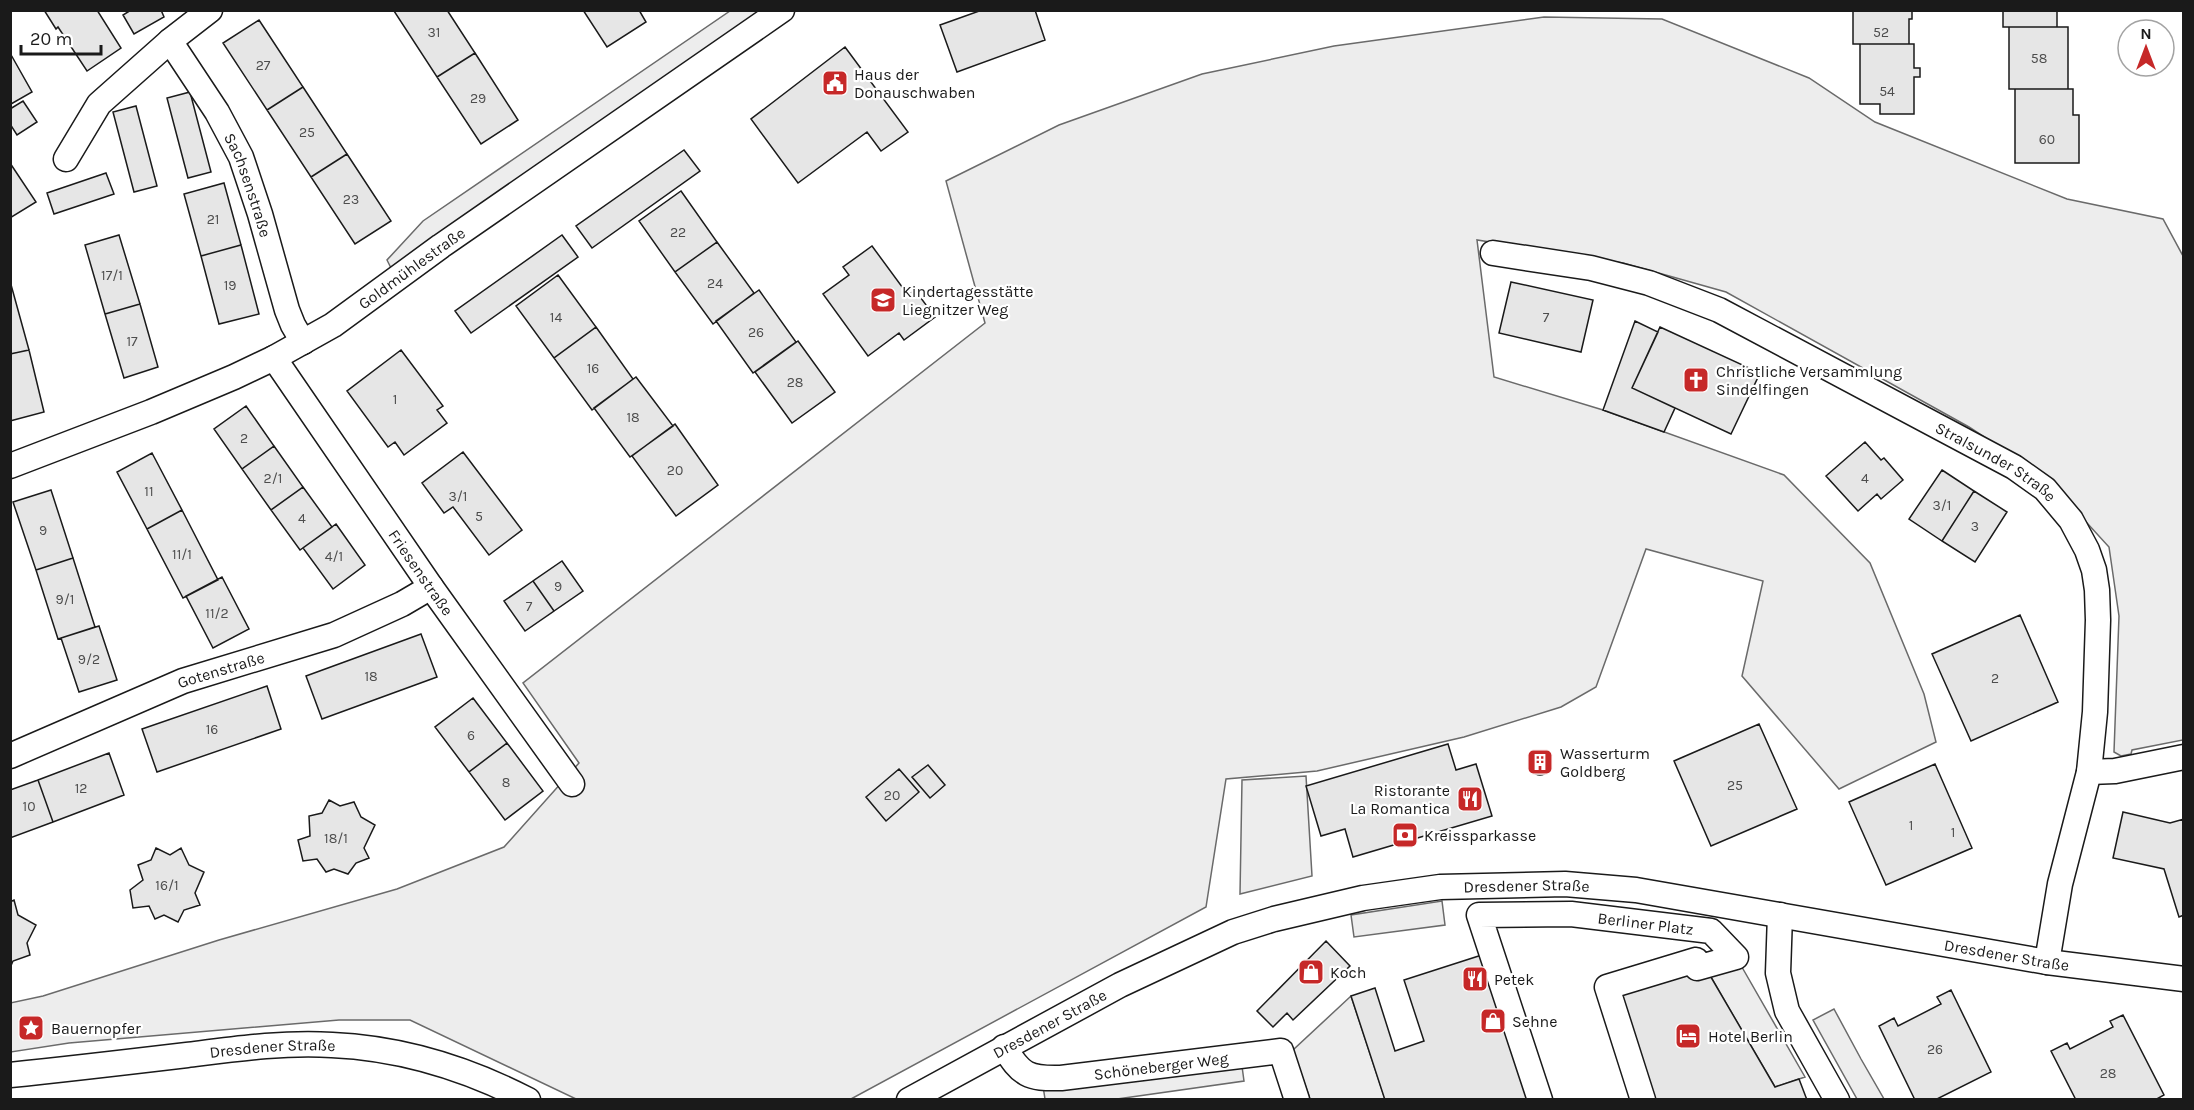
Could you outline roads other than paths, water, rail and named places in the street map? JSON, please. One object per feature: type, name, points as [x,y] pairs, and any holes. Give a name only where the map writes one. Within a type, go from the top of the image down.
[{"type":"street","points":[[66,159],[99,104],[170,41],[210,10]]},
{"type":"street","name":"Goldmühlestraße","points":[[10,466],[151,412],[274,358],[333,325],[441,246],[782,10]]},
{"type":"street","name":"Sachsenstraße","points":[[170,41],[217,112],[241,157],[287,310],[303,342]]},
{"type":"street","name":"Stralsunder Straße","points":[[1494,254],[1591,267],[1649,283],[1719,310],[2013,467],[2045,489],[2071,520],[2087,550],[2094,570],[2098,620],[2095,712],[2089,772],[2060,884],[2047,962]]},
{"type":"street","name":"Friesenstraße","points":[[274,358],[431,587],[572,784]]},
{"type":"street","name":"Gotenstraße","points":[[10,756],[183,681],[334,635],[402,604],[431,587]]},
{"type":"street","points":[[2089,772],[2115,771],[2184,758]]},
{"type":"street","name":"Dresdener Straße","points":[[909,1100],[1120,985],[1233,932],[1274,919],[1363,898],[1452,886],[1565,884],[1636,891],[2047,962],[2184,979]]},
{"type":"street","name":"Berliner Platz","points":[[1540,1100],[1479,915],[1571,914],[1711,931],[1736,957],[1698,968],[1696,960],[1607,987],[1643,1100]]},
{"type":"street","points":[[1780,915],[1778,973],[1787,1011],[1837,1100]]},
{"type":"street","name":"Dresdener Straße","points":[[10,1076],[285,1044],[334,1045],[383,1050],[423,1060],[470,1074],[528,1100]]},
{"type":"street","name":"Schöneberger Weg","points":[[1004,1047],[1016,1068],[1039,1078],[1061,1078],[1281,1051],[1297,1100]]},
{"type":"place","name":"Haus der Donauschwaben","points":[[835,83]]},
{"type":"place","name":"Kindertagesstätte Liegnitzer Weg","points":[[883,300]]},
{"type":"place","name":"Christliche Versammlung Sindelfingen","points":[[1696,380]]},
{"type":"place","name":"Wasserturm Goldberg","points":[[1540,762]]},
{"type":"place","name":"Ristorante La Romantica","points":[[1470,799]]},
{"type":"place","name":"Kreissparkasse","points":[[1405,835]]},
{"type":"place","name":"Koch","points":[[1311,972]]},
{"type":"place","name":"Petek","points":[[1475,979]]},
{"type":"place","name":"Sehne","points":[[1493,1021]]},
{"type":"place","name":"Bauernopfer","points":[[31,1028]]},
{"type":"place","name":"Hotel Berlin","points":[[1688,1036]]}]
